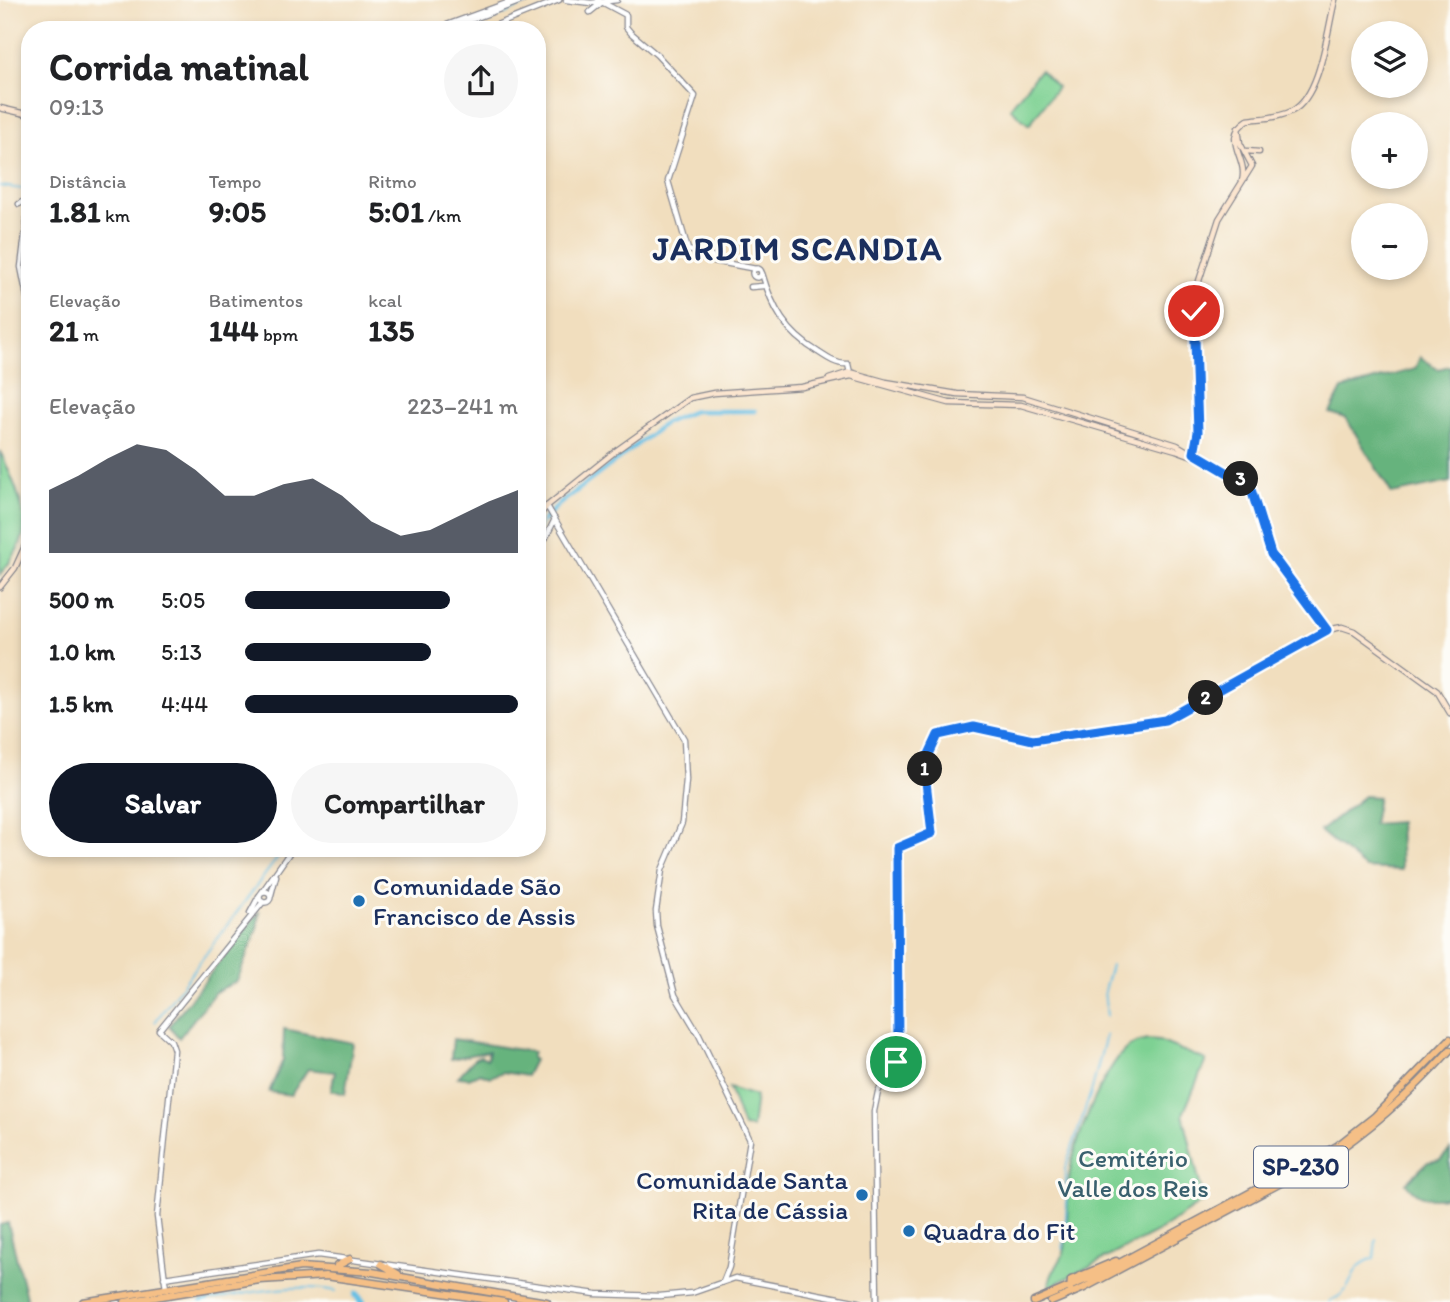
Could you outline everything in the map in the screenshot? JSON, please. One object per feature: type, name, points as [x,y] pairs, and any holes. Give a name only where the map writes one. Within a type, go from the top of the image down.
[{"type":"highway","name":"SP-230","points":[[1071,1291],[1125,1259],[1337,1146],[1375,1116],[1450,1039]]},
{"type":"highway","name":"SP-230","points":[[1034,1302],[1048,1301],[1119,1269],[1332,1155],[1350,1143],[1426,1076],[1450,1050]]},
{"type":"highway","points":[[335,1267],[350,1259]]},
{"type":"highway","points":[[381,1264],[402,1276]]},
{"type":"highway","points":[[125,1302],[164,1292],[301,1267],[335,1267],[547,1302]]},
{"type":"highway","points":[[224,1282],[326,1276],[400,1284],[504,1302]]},
{"type":"highway","points":[[83,1302],[164,1292]]},
{"type":"highway","points":[[157,1302],[164,1292]]},
{"type":"main road","points":[[1244,172],[1234,144],[1238,128],[1248,120],[1290,113],[1305,101],[1317,76],[1335,0]]},
{"type":"main road","points":[[0,108],[21,113]]},
{"type":"main road","points":[[1192,455],[1198,432],[1192,334],[1198,284],[1220,219],[1250,173],[1251,159],[1240,143],[1238,128]]},
{"type":"main road","points":[[1245,150],[1259,152]]},
{"type":"main road","points":[[1239,157],[1251,159]]},
{"type":"main road","points":[[1240,185],[1251,159]]},
{"type":"main road","points":[[850,374],[949,403],[1021,405],[1192,455]]},
{"type":"main road","points":[[546,514],[629,441],[690,397],[824,382],[850,374],[957,394],[1023,397],[1168,442],[1250,486],[1271,554],[1327,630],[1342,627],[1353,631],[1437,691],[1450,713]]},
{"type":"main road","points":[[902,390],[901,385],[904,383]]},
{"type":"main road","points":[[0,587],[15,568],[21,555]]},
{"type":"street","points":[[458,21],[515,0]]},
{"type":"street","points":[[468,21],[524,0]]},
{"type":"street","points":[[506,21],[559,0]]},
{"type":"street","points":[[566,0],[617,0]]},
{"type":"street","points":[[590,12],[600,1]]},
{"type":"street","points":[[600,1],[626,15],[628,30],[678,79],[695,100],[688,114],[668,184],[688,250],[762,273]]},
{"type":"street","points":[[754,270],[789,330],[824,356],[848,364],[850,374]]},
{"type":"street","points":[[757,278],[762,273]]},
{"type":"street","points":[[762,273],[765,288]]},
{"type":"street","points":[[751,287],[765,288]]},
{"type":"street","points":[[546,527],[551,512]]},
{"type":"street","points":[[551,512],[678,728],[685,746],[682,823],[678,839],[665,862],[656,911],[665,965],[675,995],[699,1035],[751,1145],[723,1282]]},
{"type":"street","points":[[877,1302],[874,1106],[898,1056],[897,848],[932,833],[924,765],[938,735],[974,727],[1019,739],[1076,734],[1165,720],[1327,630]]},
{"type":"street","points":[[246,920],[287,857]]},
{"type":"street","points":[[164,1292],[157,1216],[174,1055],[171,1041],[159,1030],[246,920],[263,902],[268,901],[276,873]]},
{"type":"street","points":[[261,894],[267,892],[270,896]]},
{"type":"street","points":[[261,894],[263,902]]},
{"type":"street","points":[[153,1292],[164,1278],[318,1255],[611,1295],[692,1293],[735,1278]]},
{"type":"street","points":[[221,1269],[224,1282]]},
{"type":"street","points":[[727,1272],[735,1278],[859,1301]]},
{"type":"green space","points":[[1040,70],[1057,87],[1029,125],[1010,108]]},
{"type":"green space","points":[[1420,357],[1438,369],[1450,366],[1450,482],[1392,494],[1346,418],[1330,413],[1342,389],[1415,369]]},
{"type":"green space","points":[[0,451],[20,501],[21,541],[0,575]]},
{"type":"green space","points":[[1364,796],[1378,797],[1373,824],[1399,822],[1401,870],[1365,868],[1320,831]]},
{"type":"green space","points":[[260,911],[257,929],[237,981],[215,992],[179,1038],[169,1026]]},
{"type":"green space","points":[[284,1029],[353,1043],[345,1094],[331,1090],[335,1072],[308,1069],[291,1095],[269,1092],[283,1060]]},
{"type":"green space","points":[[453,1039],[533,1052],[531,1058],[534,1060],[526,1076],[503,1072],[490,1077],[480,1073],[469,1078],[458,1077],[475,1058],[481,1056],[487,1059],[489,1051],[451,1059]]},
{"type":"green space","name":"Cemitério Valle dos Reis","points":[[1147,1040],[1159,1041],[1206,1060],[1183,1114],[1204,1201],[1157,1232],[1049,1287],[1065,1249],[1069,1179],[1082,1129],[1099,1090],[1118,1058],[1129,1046]]},
{"type":"green space","points":[[729,1088],[756,1096],[752,1128],[743,1127]]},
{"type":"green space","points":[[1450,1150],[1450,1196],[1425,1197],[1410,1188],[1406,1183],[1428,1162],[1440,1160]]},
{"type":"green space","points":[[8,1223],[27,1301],[0,1302],[0,1225]]},
{"type":"waterway","points":[[488,21],[536,0]]},
{"type":"waterway","points":[[0,186],[21,189]]},
{"type":"waterway","points":[[546,518],[557,506],[665,423],[694,411],[755,411]]},
{"type":"waterway","points":[[155,1022],[278,857]]},
{"type":"waterway","points":[[1107,1016],[1104,991],[1111,965]]},
{"type":"waterway","points":[[1063,1249],[1067,1202],[1065,1169],[1092,1089],[1106,1035]]},
{"type":"waterway","points":[[1329,1302],[1344,1292],[1360,1265],[1374,1258],[1376,1240]]},
{"type":"waterway","points":[[200,1302],[285,1288],[336,1291]]},
{"type":"waterway","points":[[357,1295],[362,1302]]},
{"type":"place","name":"Comunidade São Francisco de Assis","points":[[359,901]]},
{"type":"place","name":"Comunidade Santa Rita de Cássia","points":[[862,1195]]},
{"type":"place","name":"Quadra do Fit","points":[[909,1231]]},
{"type":"district","name":"JARDIM SCANDIA","points":[[798,248]]},
{"type":"route","points":[[896,1062],[897,848],[932,833],[924,765],[933,739],[965,727],[1033,740],[1165,720],[1327,630],[1271,554],[1250,486],[1194,453],[1198,432],[1192,334],[1194,311]]}]
